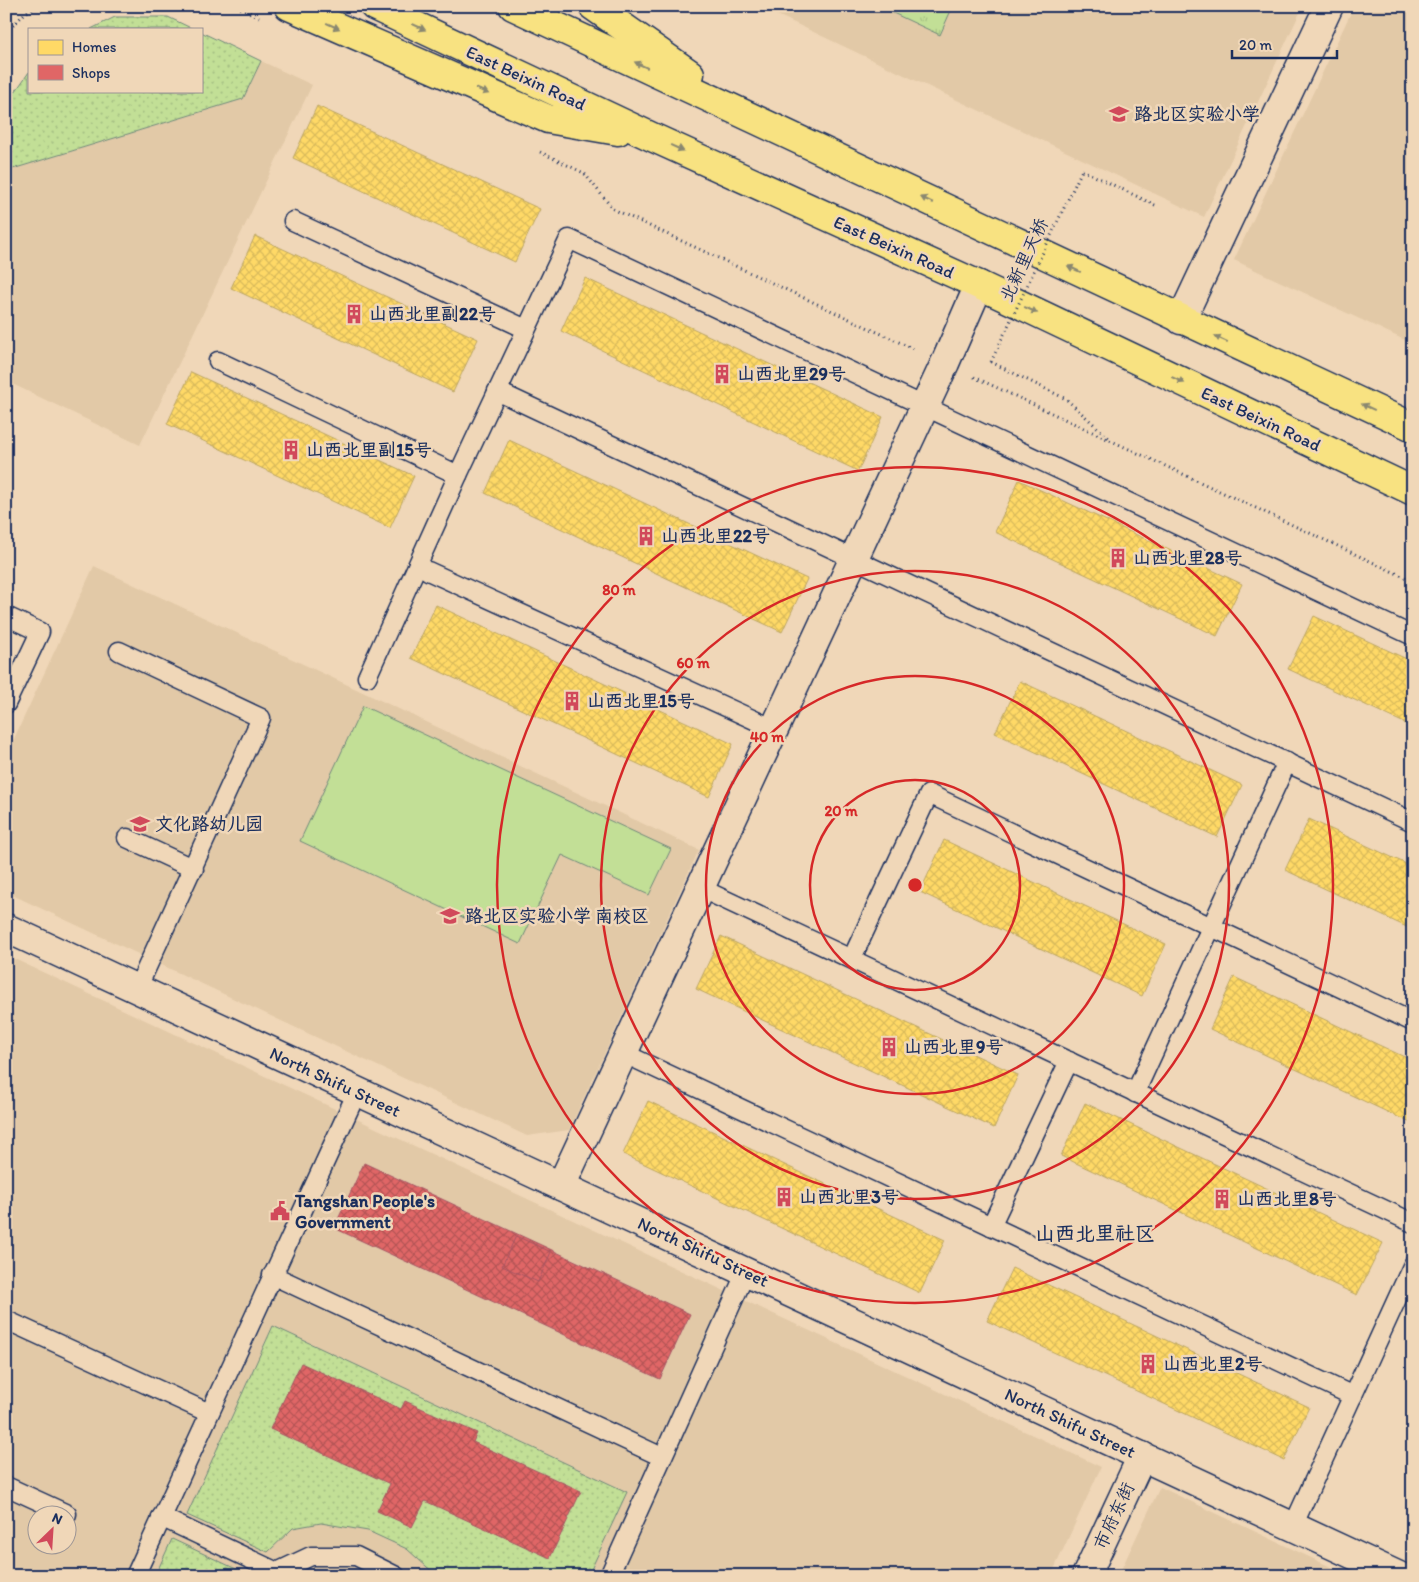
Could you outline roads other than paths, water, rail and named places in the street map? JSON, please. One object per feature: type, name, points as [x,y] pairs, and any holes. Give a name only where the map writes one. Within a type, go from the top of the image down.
[{"type":"main road","points":[[289,6],[548,119],[652,137]]},
{"type":"main road","name":"East Beixin Road","points":[[374,6],[652,137],[979,286],[1413,491]]},
{"type":"main road","points":[[513,6],[1413,427]]},
{"type":"main road","points":[[593,6],[749,115]]},
{"type":"street","points":[[1181,320],[1329,6]]},
{"type":"street","points":[[561,1186],[979,286]]},
{"type":"street","name":"North Shifu Street","points":[[6,928],[1399,1576]]},
{"type":"street","name":"市府东街","points":[[1086,1576],[1142,1456]]},
{"type":"lane","points":[[293,222],[526,330]]},
{"type":"lane","points":[[367,677],[458,474],[568,239],[1413,636]]},
{"type":"lane","points":[[218,361],[458,474]]},
{"type":"lane","points":[[497,391],[1413,822]]},
{"type":"lane","points":[[428,571],[774,729]]},
{"type":"lane","points":[[6,616],[40,632],[6,704]]},
{"type":"lane","points":[[119,651],[261,718],[194,869],[137,989]]},
{"type":"lane","points":[[1135,1093],[1286,762]]},
{"type":"lane","points":[[852,958],[929,794],[1413,1022]]},
{"type":"lane","points":[[127,838],[194,869]]},
{"type":"lane","points":[[700,888],[1413,1223]]},
{"type":"lane","points":[[623,1053],[1353,1396]]},
{"type":"lane","points":[[991,1226],[1069,1061]]},
{"type":"lane","points":[[135,1576],[357,1092]]},
{"type":"lane","points":[[1293,1526],[1413,1264]]},
{"type":"lane","points":[[608,1576],[746,1272]]},
{"type":"lane","points":[[272,1274],[662,1457]]},
{"type":"lane","points":[[6,1320],[209,1413]]},
{"type":"lane","points":[[6,1486],[44,1504]]},
{"type":"lane","points":[[161,1517],[278,1572],[311,1556],[356,1556],[396,1576]]},
{"type":"place","name":"路北区实验小学","points":[[1119,114]]},
{"type":"place","name":"山西北里副22号","points":[[354,314]]},
{"type":"place","name":"山西北里29号","points":[[722,374]]},
{"type":"place","name":"山西北里副15号","points":[[291,450]]},
{"type":"place","name":"山西北里22号","points":[[646,536]]},
{"type":"place","name":"山西北里28号","points":[[1118,558]]},
{"type":"place","name":"山西北里15号","points":[[572,701]]},
{"type":"place","name":"文化路幼儿园","points":[[140,824]]},
{"type":"place","name":"路北区实验小学 南校区","points":[[450,916]]},
{"type":"place","name":"山西北里9号","points":[[889,1047]]},
{"type":"place","name":"山西北里3号","points":[[784,1197]]},
{"type":"place","name":"山西北里8号","points":[[1222,1199]]},
{"type":"place","name":"Tangshan People's Government","points":[[280,1211]]},
{"type":"place","name":"山西北里2号","points":[[1148,1364]]},
{"type":"district","name":"山西北里社区","points":[[1095,1233]]}]
